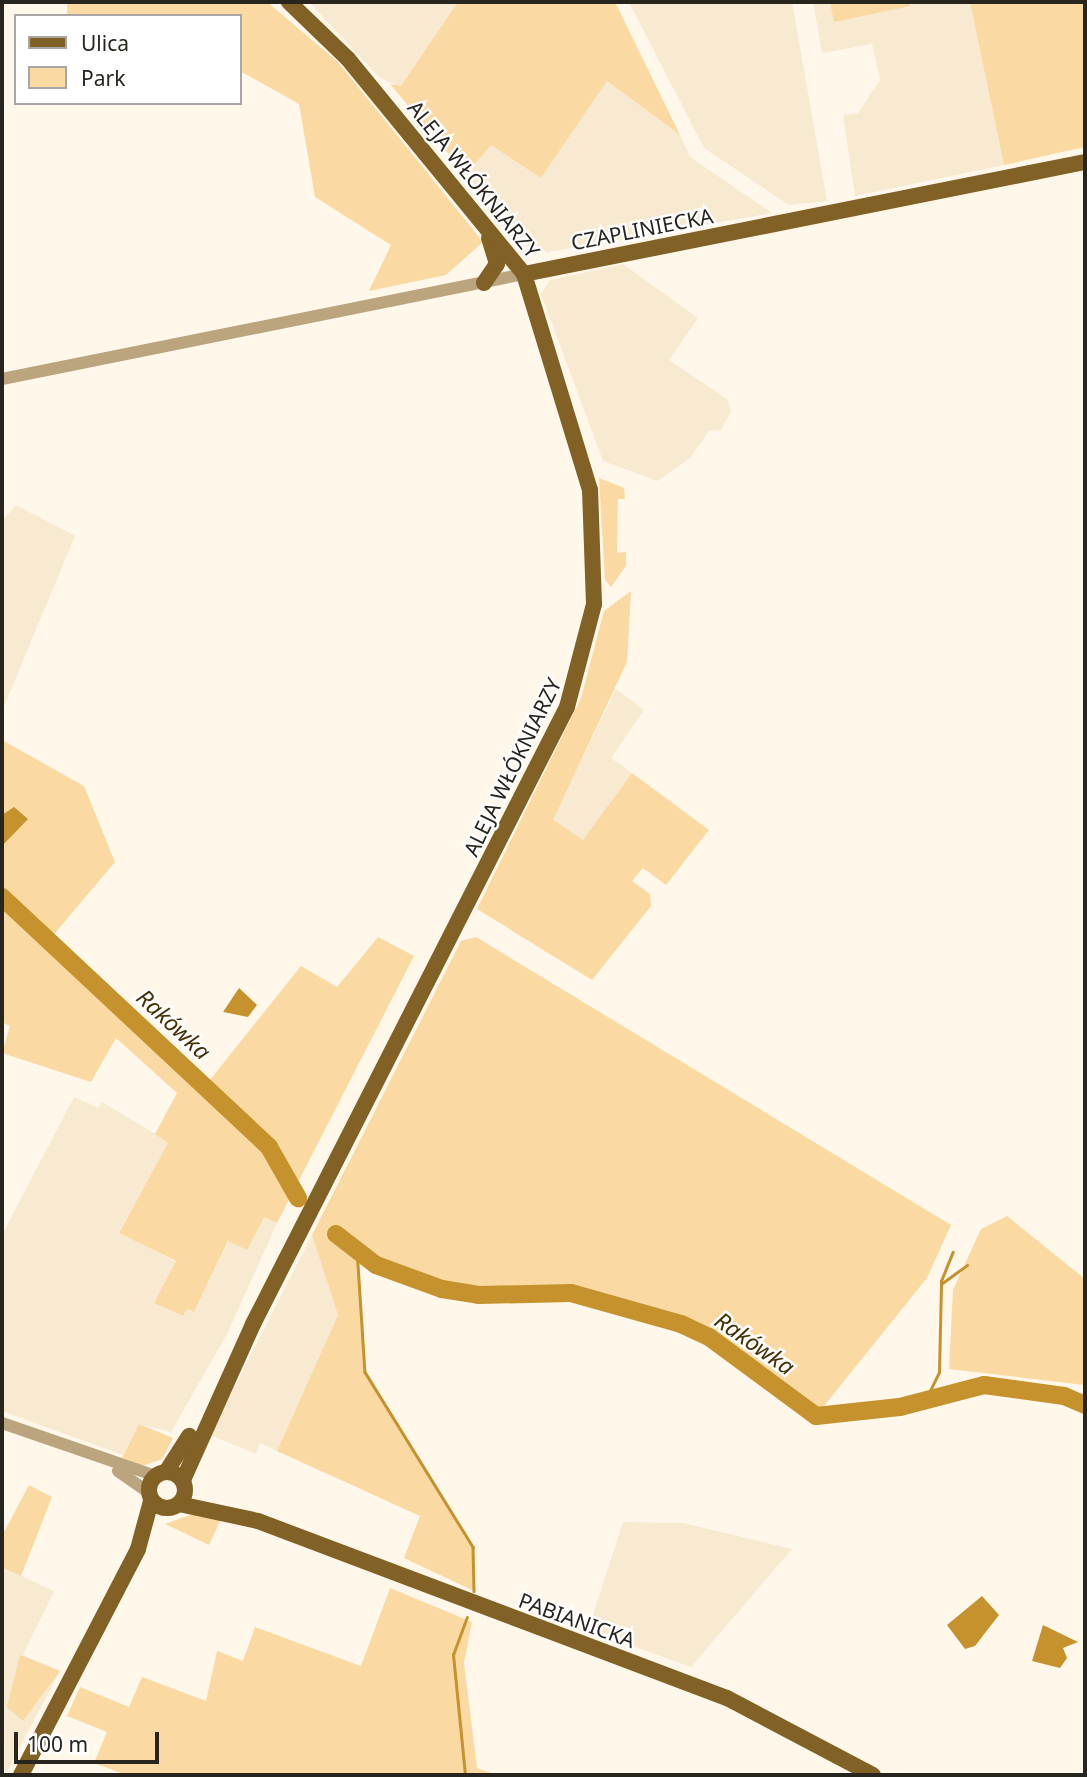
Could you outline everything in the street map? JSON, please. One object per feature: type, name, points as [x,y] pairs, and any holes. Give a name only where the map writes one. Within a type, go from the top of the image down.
[{"type":"main road","name":"ALEJA WŁÓKNIARZY","points":[[138,1549],[174,1507],[245,1340],[552,739],[588,641],[596,579],[590,490],[524,274],[347,58],[289,2]]},
{"type":"main road","name":"CZAPLINIECKA","points":[[524,274],[1085,162]]},
{"type":"main road","points":[[474,211],[497,252],[484,283]]},
{"type":"main road","name":"ALEJA WŁÓKNIARZY","points":[[138,1549],[150,1496],[161,1474],[245,1340]]},
{"type":"main road","name":"PABIANICKA","points":[[161,1474],[258,1521],[727,1698],[873,1775]]},
{"type":"main road","name":"PABIANICKA","points":[[150,1496],[174,1507],[258,1521]]},
{"type":"main road","points":[[21,1775],[138,1549]]},
{"type":"street","name":"CZAPLINIECKA","points":[[2,379],[524,274]]},
{"type":"street","points":[[2,1423],[103,1462],[161,1474]]},
{"type":"street","points":[[103,1462],[150,1496]]},
{"type":"shaded area","points":[[309,2],[458,2],[401,87],[380,78]]},
{"type":"shaded area","points":[[629,2],[792,2],[827,201],[789,205],[704,148]]},
{"type":"shaded area","points":[[813,2],[970,2],[1004,165],[855,196],[843,115],[858,113],[880,80],[872,44],[822,53]]},
{"type":"shaded area","points":[[607,81],[680,135],[690,157],[772,213],[542,253],[526,245],[466,174],[491,144],[541,178]]},
{"type":"shaded area","points":[[623,264],[698,318],[669,360],[727,399],[731,411],[721,430],[709,431],[689,459],[657,481],[603,461],[541,294],[550,280]]},
{"type":"shaded area","points":[[16,505],[75,536],[2,711],[2,521]]},
{"type":"shaded area","points":[[616,689],[644,710],[611,758],[632,773],[583,841],[552,820]]},
{"type":"shaded area","points":[[14,807],[28,819],[2,846],[2,815]]},
{"type":"shaded area","points":[[239,988],[257,1005],[248,1017],[223,1012]]},
{"type":"shaded area","points":[[74,1097],[98,1108],[102,1102],[169,1142],[119,1232],[176,1262],[154,1303],[183,1316],[187,1309],[194,1312],[229,1241],[264,1217],[277,1223],[227,1334],[171,1432],[139,1424],[123,1455],[2,1411],[2,1235]]},
{"type":"shaded area","points":[[312,1235],[338,1315],[277,1451],[260,1443],[256,1454],[210,1435]]},
{"type":"shaded area","points":[[623,1522],[683,1523],[792,1549],[691,1667],[588,1630]]},
{"type":"shaded area","points":[[2,1567],[54,1591],[23,1655],[60,1671],[5,1775]]},
{"type":"shaded area","points":[[982,1596],[999,1615],[975,1646],[965,1649],[947,1625]]},
{"type":"shaded area","points":[[1043,1625],[1078,1642],[1063,1648],[1067,1658],[1060,1668],[1032,1661]]},
{"type":"green space","points":[[67,2],[267,2],[338,62],[483,242],[446,275],[369,291],[391,245],[315,197],[299,104],[242,72],[242,14],[67,14]]},
{"type":"green space","points":[[458,2],[615,2],[680,135],[607,81],[541,178],[491,145],[466,174],[390,84],[401,86]]},
{"type":"green space","points":[[830,2],[909,2],[910,6],[834,22]]},
{"type":"green space","points":[[970,2],[1085,2],[1085,147],[1004,165]]},
{"type":"green space","points":[[599,478],[624,488],[625,499],[618,499],[617,553],[626,552],[626,566],[611,587],[605,580]]},
{"type":"green space","points":[[631,591],[627,662],[553,820],[583,840],[632,773],[709,830],[666,885],[643,868],[632,881],[650,894],[651,906],[592,980],[477,909],[581,698],[604,611]]},
{"type":"green space","points":[[2,740],[84,786],[115,862],[50,939],[206,1085],[301,966],[337,987],[378,937],[414,956],[277,1223],[264,1217],[247,1250],[228,1241],[194,1312],[187,1309],[183,1316],[154,1303],[176,1261],[119,1233],[168,1143],[155,1134],[177,1093],[116,1038],[91,1082],[2,1053],[10,1026],[2,1022]]},
{"type":"green space","points":[[476,937],[951,1225],[927,1278],[816,1416],[709,1337],[681,1324],[571,1293],[479,1295],[442,1289],[376,1265],[357,1249],[365,1372],[473,1547],[474,1591],[404,1558],[420,1516],[277,1451],[338,1315],[312,1235],[461,941]]},
{"type":"green space","points":[[1007,1216],[1085,1279],[1085,1385],[949,1369],[953,1290],[981,1229]]},
{"type":"green space","points":[[139,1424],[173,1438],[162,1459],[142,1466],[122,1458]]},
{"type":"green space","points":[[29,1485],[52,1497],[21,1576],[2,1567],[2,1536]]},
{"type":"green space","points":[[196,1513],[221,1519],[209,1545],[165,1524]]},
{"type":"green space","points":[[390,1588],[472,1622],[464,1663],[477,1768],[496,1775],[126,1775],[94,1763],[107,1732],[67,1716],[80,1687],[129,1707],[142,1677],[206,1701],[217,1651],[243,1661],[255,1627],[361,1666]]},
{"type":"green space","points":[[20,1655],[60,1671],[23,1721],[7,1707]]},
{"type":"waterway","name":"Rakówka","points":[[2,897],[269,1147],[298,1198]]},
{"type":"waterway","name":"Rakówka","points":[[336,1234],[376,1265],[442,1289],[479,1295],[571,1293],[681,1324],[709,1337],[816,1416],[900,1407],[984,1385],[1064,1396],[1085,1405]]},
{"type":"waterway","name":"Rakówka","points":[[357,1249],[365,1372],[473,1547],[474,1591]]},
{"type":"waterway","points":[[926,1399],[939,1372],[941,1281],[953,1252]]},
{"type":"waterway","points":[[941,1284],[967,1265]]},
{"type":"waterway","points":[[465,1775],[453,1655],[467,1617]]}]
